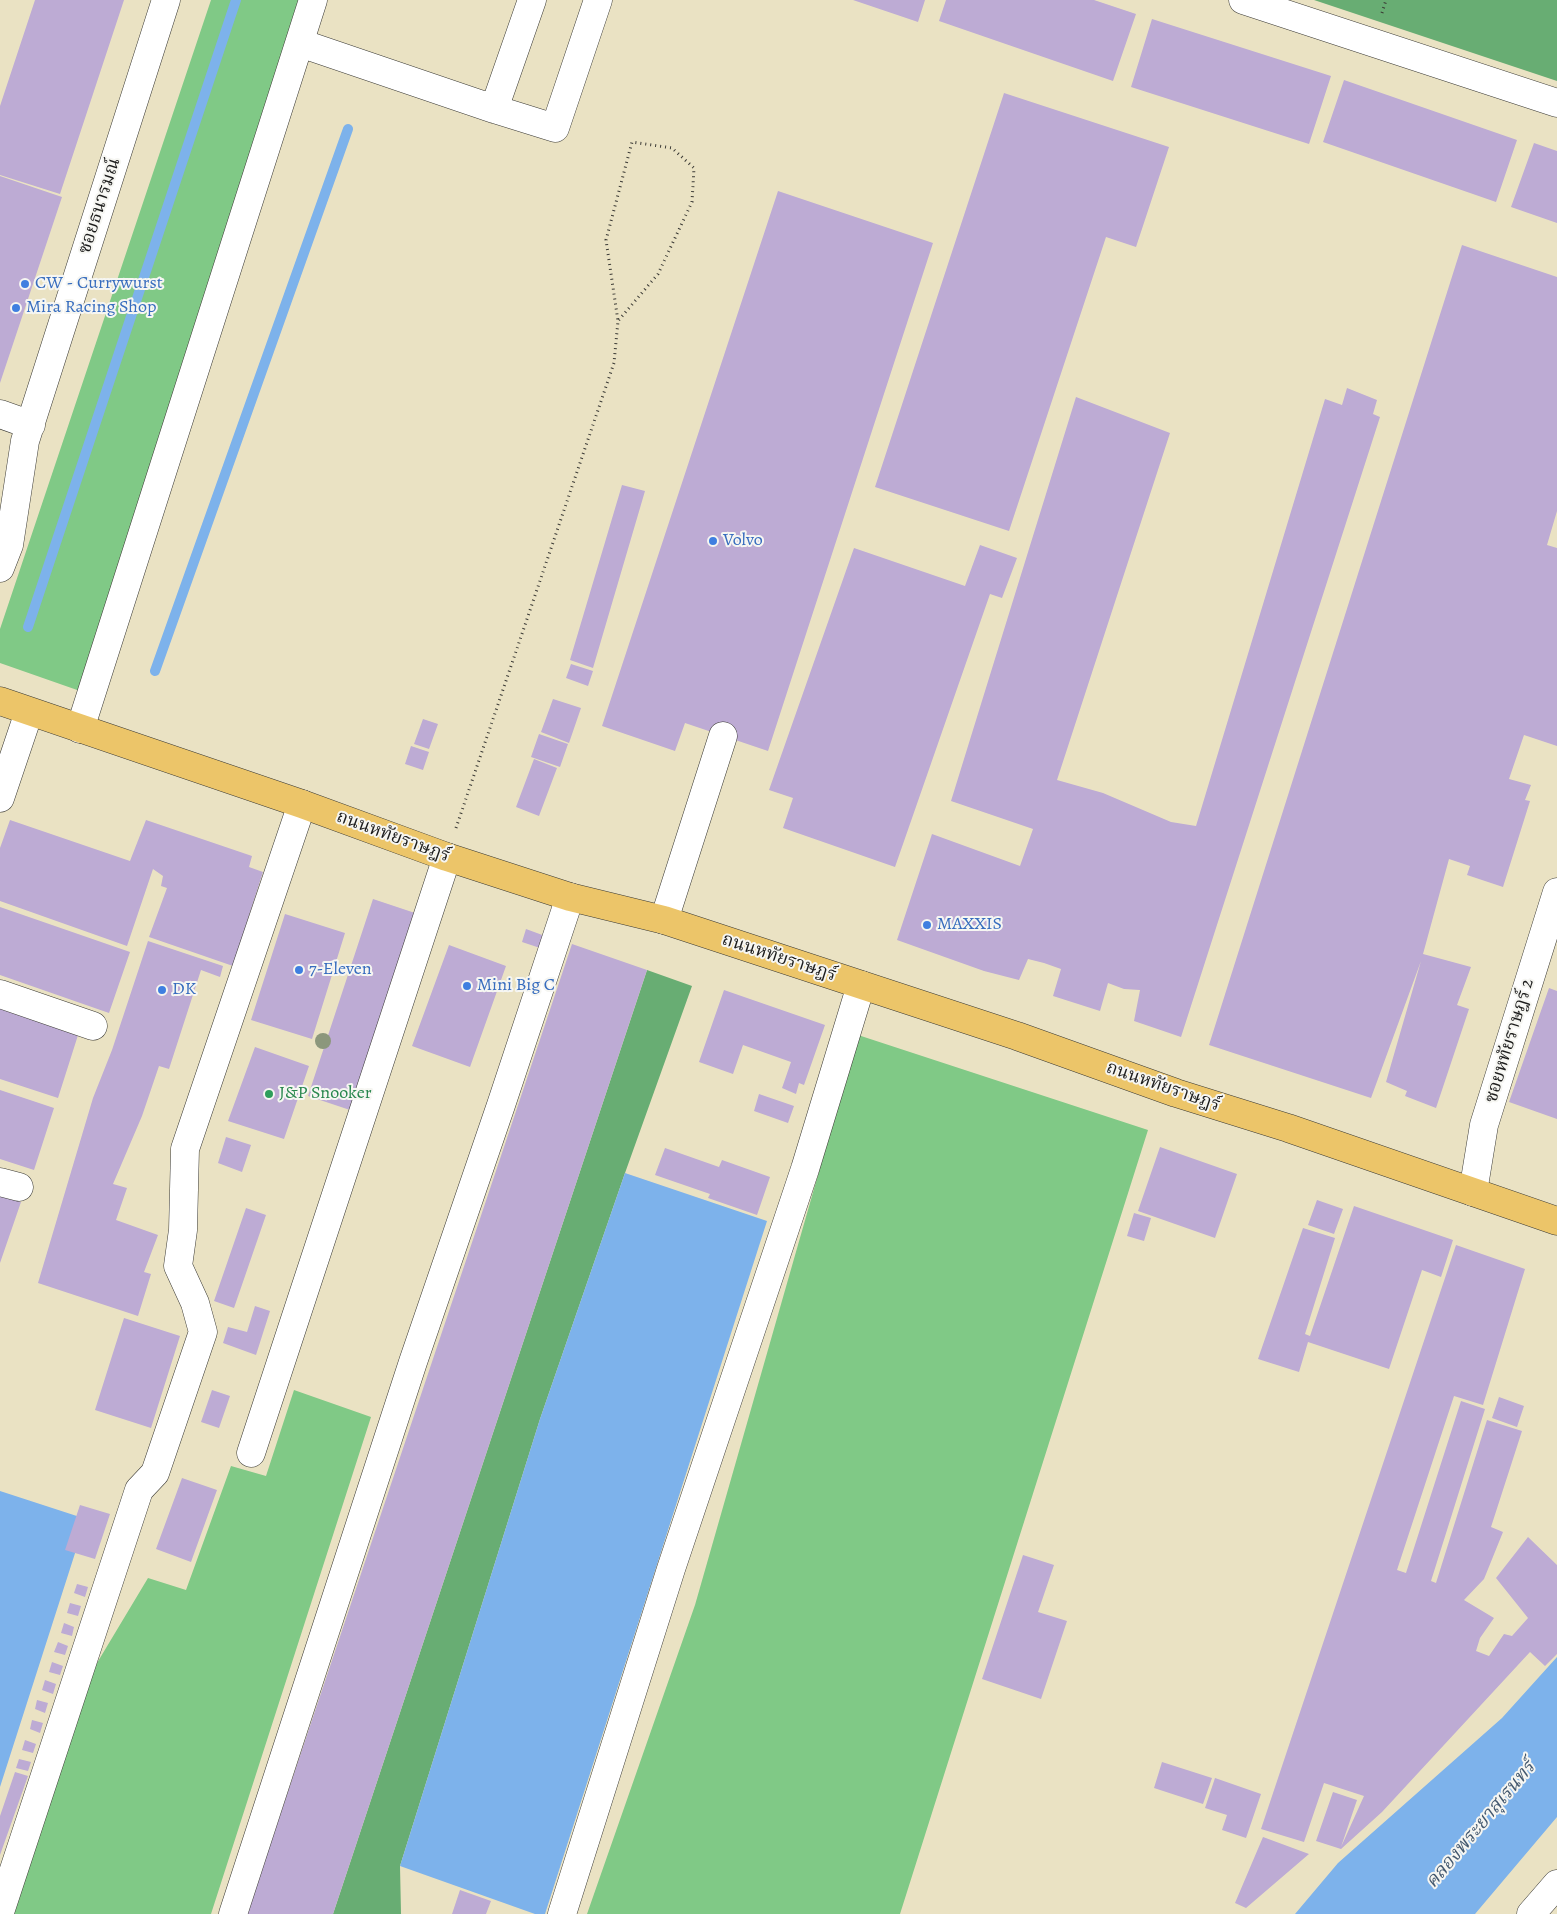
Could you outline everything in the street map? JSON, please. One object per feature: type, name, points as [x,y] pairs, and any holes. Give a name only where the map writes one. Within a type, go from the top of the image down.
[{"type":"main road","name":"ถนนหทัยราษฎร์","points":[[0,701],[302,804],[447,857],[570,897],[664,920],[1557,1221]]},
{"type":"street","name":"ซอยธนารมณ์","points":[[0,568],[9,545],[28,433],[166,0]]},
{"type":"street","points":[[80,729],[313,0]]},
{"type":"street","points":[[494,109],[532,0]]},
{"type":"street","points":[[300,42],[555,128],[598,0]]},
{"type":"street","points":[[1243,0],[1557,103]]},
{"type":"street","points":[[0,414],[28,433]]},
{"type":"street","name":"ซอยธนารมณ์","points":[[0,484],[28,433]]},
{"type":"street","points":[[0,798],[29,712]]},
{"type":"street","points":[[664,920],[723,736]]},
{"type":"street","points":[[0,1912],[139,1490],[155,1473],[203,1332],[195,1303],[178,1266],[182,1230],[185,1149],[302,804]]},
{"type":"street","points":[[251,1453],[447,857]]},
{"type":"street","name":"ซอยหทัยราษฎร์ 2","points":[[1473,1192],[1484,1125],[1557,892]]},
{"type":"street","points":[[233,1914],[413,1362],[570,897]]},
{"type":"street","points":[[562,1914],[671,1569],[804,1169],[861,985]]},
{"type":"street","points":[[0,994],[93,1026]]},
{"type":"street","points":[[1531,1914],[1557,1884]]},
{"type":"path","points":[[447,857],[614,363],[618,321],[606,240],[632,142],[672,148],[694,168],[692,202],[658,274],[618,321]]},
{"type":"green space","points":[[211,0],[309,0],[80,691],[0,663],[0,629]]},
{"type":"green space","points":[[1314,0],[1557,0],[1557,81]]},
{"type":"green space","points":[[647,970],[692,986],[540,1419],[400,1866],[401,1914],[333,1914]]},
{"type":"green space","points":[[858,1035],[1148,1130],[900,1914],[587,1914],[695,1605]]},
{"type":"green space","points":[[294,1390],[371,1417],[211,1914],[11,1914],[94,1668],[148,1578],[186,1590],[231,1466],[266,1476]]},
{"type":"water","points":[[625,1173],[767,1221],[545,1914],[535,1914],[400,1866],[540,1419]]},
{"type":"water","points":[[0,1491],[86,1519],[0,1787]]},
{"type":"water","name":"คลองพระยาสุเรนทร์","points":[[1557,1657],[1557,1817],[1475,1914],[1295,1914],[1338,1863],[1502,1718]]},
{"type":"building","points":[[35,0],[124,0],[60,194],[0,175],[0,106]]},
{"type":"building","points":[[853,0],[925,0],[918,22]]},
{"type":"building","points":[[946,0],[1094,0],[1136,14],[1113,81],[939,21]]},
{"type":"building","points":[[1152,19],[1331,76],[1309,144],[1131,87]]},
{"type":"building","points":[[1344,80],[1517,140],[1496,202],[1323,142]]},
{"type":"building","points":[[1004,93],[1169,147],[1136,247],[1106,237],[1009,531],[875,487]]},
{"type":"building","points":[[1534,143],[1557,151],[1557,223],[1511,207]]},
{"type":"building","points":[[0,176],[62,197],[0,383]]},
{"type":"building","points":[[778,191],[933,243],[768,751],[685,723],[675,751],[602,726]]},
{"type":"building","points":[[1462,245],[1557,277],[1557,511],[1547,545],[1557,548],[1557,746],[1524,735],[1509,779],[1531,785],[1525,800],[1530,801],[1503,887],[1467,875],[1470,866],[1449,859],[1423,954],[1471,967],[1457,1005],[1469,1009],[1436,1108],[1405,1096],[1407,1091],[1386,1082],[1421,961],[1371,1098],[1209,1045]]},
{"type":"building","points":[[1347,388],[1377,400],[1373,414],[1380,417],[1181,1037],[1134,1021],[1140,990],[1124,989],[1108,983],[1100,1011],[1053,996],[1061,969],[1044,963],[1028,959],[1019,980],[984,971],[897,940],[932,834],[1020,866],[1033,829],[951,801],[1076,397],[1170,433],[1057,780],[1103,793],[1171,822],[1196,826],[1325,399],[1342,405]]},
{"type":"building","points":[[622,485],[645,491],[593,668],[570,660]]},
{"type":"building","points":[[980,545],[1017,558],[1002,598],[990,594],[895,867],[783,828],[793,798],[769,790],[854,548],[965,586]]},
{"type":"building","points":[[571,664],[593,671],[588,686],[566,678]]},
{"type":"building","points":[[553,699],[581,708],[569,743],[541,732]]},
{"type":"building","points":[[423,719],[438,724],[429,749],[414,744]]},
{"type":"building","points":[[539,734],[568,744],[560,767],[531,757]]},
{"type":"building","points":[[411,746],[429,752],[423,770],[405,764]]},
{"type":"building","points":[[534,759],[557,768],[539,816],[516,807]]},
{"type":"building","points":[[10,820],[130,861],[146,820],[252,856],[249,867],[263,872],[233,966],[149,937],[167,888],[161,886],[163,876],[153,869],[127,946],[0,901],[0,848]]},
{"type":"building","points":[[373,899],[415,913],[350,1110],[308,1096]]},
{"type":"building","points":[[0,907],[130,952],[109,1013],[0,975]]},
{"type":"building","points":[[285,914],[345,933],[312,1039],[251,1020]]},
{"type":"building","points":[[526,929],[545,936],[540,948],[522,942]]},
{"type":"building","points":[[148,941],[223,966],[220,977],[201,970],[169,1069],[159,1066],[142,1116],[113,1184],[127,1188],[116,1220],[158,1235],[144,1272],[151,1274],[138,1316],[38,1283],[93,1098],[112,1050]]},
{"type":"building","points":[[572,944],[647,970],[333,1914],[247,1914]]},
{"type":"building","points":[[449,945],[506,966],[470,1067],[412,1046]]},
{"type":"building","points":[[1549,988],[1557,991],[1557,1119],[1509,1102]]},
{"type":"building","points":[[724,990],[825,1025],[804,1085],[799,1083],[796,1094],[782,1088],[791,1062],[743,1045],[733,1074],[699,1062]]},
{"type":"building","points":[[0,1007],[79,1032],[58,1098],[0,1079]]},
{"type":"building","name":"J&P Snooker","points":[[255,1047],[309,1066],[284,1139],[228,1121]]},
{"type":"building","points":[[0,1090],[54,1108],[34,1170],[0,1159]]},
{"type":"building","points":[[759,1094],[794,1106],[788,1123],[754,1111]]},
{"type":"building","points":[[226,1137],[251,1145],[242,1172],[218,1163]]},
{"type":"building","points":[[1160,1147],[1237,1174],[1215,1238],[1138,1211]]},
{"type":"building","points":[[665,1148],[719,1167],[722,1160],[770,1177],[757,1215],[708,1198],[710,1194],[655,1175]]},
{"type":"building","points":[[0,1195],[21,1202],[0,1263]]},
{"type":"building","points":[[1317,1200],[1343,1209],[1334,1234],[1308,1225]]},
{"type":"building","points":[[1354,1206],[1453,1240],[1441,1277],[1422,1270],[1389,1369],[1308,1342],[1299,1372],[1258,1359],[1303,1228],[1335,1238],[1305,1334],[1310,1336]]},
{"type":"building","points":[[246,1208],[266,1215],[234,1308],[214,1301]]},
{"type":"building","points":[[1134,1213],[1151,1218],[1144,1241],[1127,1236]]},
{"type":"building","points":[[1456,1245],[1525,1269],[1483,1405],[1454,1396],[1397,1570],[1406,1573],[1461,1401],[1485,1409],[1431,1581],[1436,1583],[1487,1420],[1522,1431],[1491,1527],[1503,1532],[1484,1579],[1464,1600],[1494,1618],[1480,1638],[1476,1651],[1489,1656],[1504,1634],[1512,1636],[1528,1618],[1496,1578],[1528,1537],[1557,1565],[1557,1654],[1545,1666],[1530,1652],[1382,1812],[1341,1849],[1316,1841],[1333,1792],[1357,1800],[1341,1847],[1364,1796],[1324,1783],[1304,1842],[1261,1829]]},
{"type":"building","points":[[255,1306],[270,1311],[256,1355],[223,1343],[228,1327],[247,1332]]},
{"type":"building","points":[[124,1318],[180,1336],[151,1428],[95,1410]]},
{"type":"building","points":[[212,1390],[230,1396],[219,1428],[201,1422]]},
{"type":"building","points":[[1499,1397],[1524,1406],[1517,1427],[1492,1418]]},
{"type":"building","points":[[182,1478],[217,1490],[191,1562],[156,1549]]},
{"type":"building","points":[[80,1505],[110,1514],[95,1559],[65,1550]]},
{"type":"building","points":[[1023,1555],[1054,1565],[1038,1612],[1067,1621],[1041,1699],[982,1679]]},
{"type":"building","points":[[77,1584],[88,1587],[85,1597],[74,1593]]},
{"type":"building","points":[[70,1603],[81,1606],[78,1616],[67,1613]]},
{"type":"building","points":[[64,1623],[74,1627],[72,1636],[61,1633]]},
{"type":"building","points":[[58,1642],[68,1646],[65,1655],[54,1652]]},
{"type":"building","points":[[52,1662],[63,1666],[60,1675],[49,1672]]},
{"type":"building","points":[[45,1680],[56,1684],[53,1694],[42,1690]]},
{"type":"building","points":[[37,1700],[48,1703],[45,1713],[35,1709]]},
{"type":"building","points":[[32,1720],[43,1723],[40,1733],[30,1729]]},
{"type":"building","points":[[25,1740],[36,1744],[33,1753],[22,1750]]},
{"type":"building","points":[[19,1759],[31,1762],[28,1771],[16,1768]]},
{"type":"building","points":[[1162,1762],[1212,1778],[1203,1804],[1154,1788]]},
{"type":"building","points":[[15,1772],[28,1776],[0,1855],[0,1816]]},
{"type":"building","points":[[1215,1778],[1261,1794],[1246,1838],[1222,1830],[1227,1815],[1205,1808]]},
{"type":"building","points":[[1263,1837],[1309,1854],[1246,1908],[1235,1903]]},
{"type":"building","points":[[460,1890],[491,1901],[486,1914],[452,1914]]},
{"type":"waterway","points":[[28,627],[236,0]]},
{"type":"waterway","points":[[155,671],[348,129]]},
{"type":"place","name":"CW - Currywurst","points":[[25,284]]},
{"type":"place","name":"Mira Racing Shop","points":[[16,308]]},
{"type":"place","name":"Volvo","points":[[713,541]]},
{"type":"place","name":"MAXXIS","points":[[927,925]]},
{"type":"place","name":"7-Eleven","points":[[299,970]]},
{"type":"place","name":"Mini Big C","points":[[467,986]]},
{"type":"place","name":"DK","points":[[162,990]]},
{"type":"place","name":"J&P Snooker","points":[[269,1094]]}]
